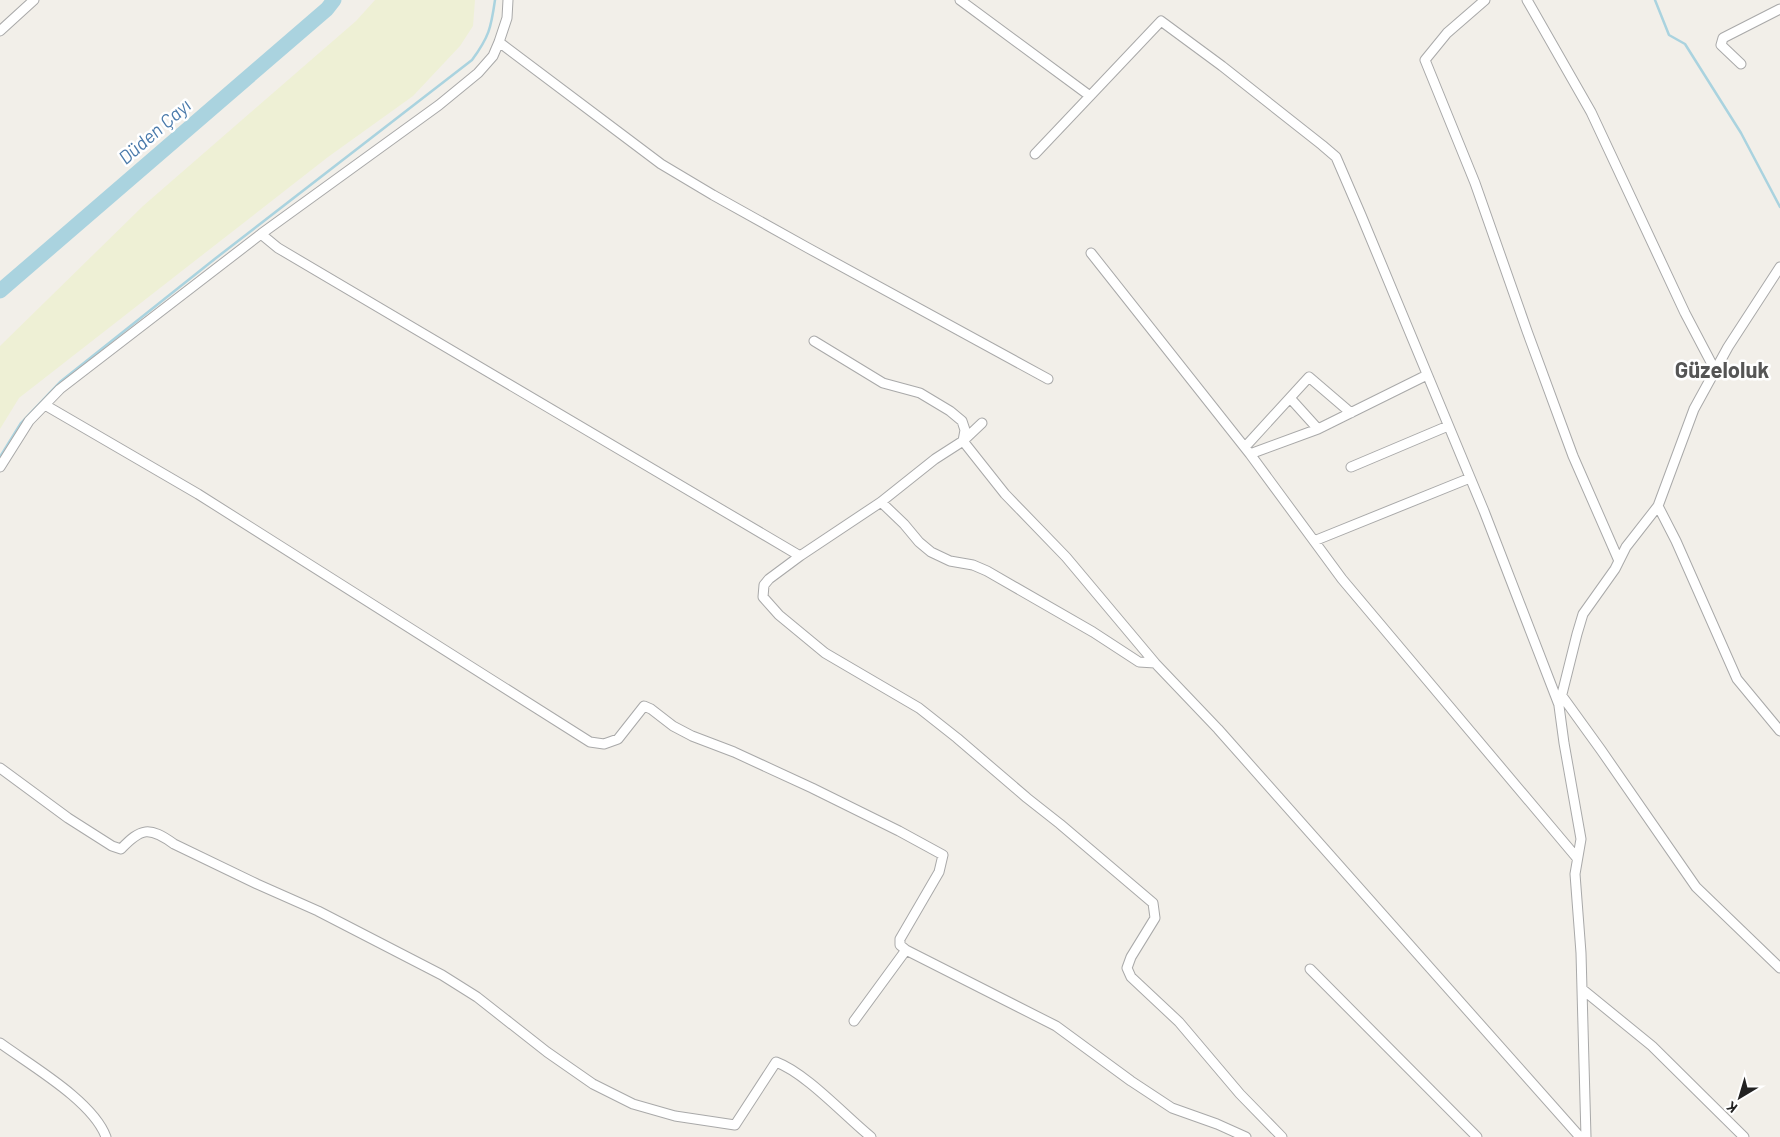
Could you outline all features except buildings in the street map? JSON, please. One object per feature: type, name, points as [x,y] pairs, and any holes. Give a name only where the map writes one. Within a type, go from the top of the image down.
[{"type":"street","points":[[0,31],[34,0]]},
{"type":"street","points":[[0,466],[29,421],[60,389],[261,234],[439,105],[483,68],[494,56],[506,18],[508,0]]},
{"type":"street","points":[[960,0],[1090,96]]},
{"type":"street","points":[[1485,0],[1447,33],[1425,60],[1475,183],[1526,331],[1573,456],[1619,561]]},
{"type":"street","points":[[1527,0],[1591,112],[1685,313],[1715,370]]},
{"type":"street","points":[[1741,64],[1721,45],[1723,38],[1780,9]]},
{"type":"street","points":[[1035,154],[1160,21],[1222,66],[1336,157],[1470,478],[1559,706],[1581,839],[1575,874],[1582,989],[1586,1137]]},
{"type":"street","points":[[499,42],[661,164],[722,200],[1048,379]]},
{"type":"street","points":[[261,234],[278,248],[800,556]]},
{"type":"street","points":[[1092,252],[1248,451],[1342,579],[1577,858]]},
{"type":"street","points":[[1559,706],[1583,614],[1619,561],[1626,547],[1658,506],[1694,409],[1728,347],[1780,268]]},
{"type":"street","points":[[814,342],[883,383],[920,393],[950,411],[962,421],[965,430],[963,441],[1005,494],[1066,557],[1156,663],[1218,729],[1580,1137]]},
{"type":"street","points":[[1248,451],[1318,429],[1427,375]]},
{"type":"street","points":[[1248,451],[1309,377],[1351,413]]},
{"type":"street","points":[[1290,398],[1318,429]]},
{"type":"street","points":[[45,405],[198,494],[590,742],[604,744],[618,739],[644,706],[652,709],[673,726],[812,788],[943,855],[939,872],[900,939],[900,945],[906,950],[1056,1026],[1172,1108],[1217,1124],[1246,1137]]},
{"type":"street","points":[[982,423],[963,441],[935,459],[881,502],[769,579],[764,586],[763,597],[779,615],[825,653],[920,708],[1153,904],[1155,918],[1131,957],[1127,968],[1131,977],[1179,1022],[1234,1087],[1282,1137]]},
{"type":"street","points":[[1351,468],[1448,426]]},
{"type":"street","points":[[1314,542],[1470,478]]},
{"type":"street","points":[[881,502],[904,524],[919,542],[939,557],[973,565],[1078,624],[1139,662],[1156,663]]},
{"type":"street","points":[[1658,506],[1676,541],[1737,679],[1780,731]]},
{"type":"street","points":[[1562,696],[1696,886],[1780,968]]},
{"type":"street","points":[[0,768],[68,818],[112,846],[120,849],[135,834],[149,831],[162,835],[174,844],[257,884],[318,910],[442,975],[476,997],[547,1052],[593,1084],[633,1104],[675,1116],[735,1125],[776,1062],[800,1076],[871,1137]]},
{"type":"street","points":[[854,1021],[906,950]]},
{"type":"street","points":[[1310,969],[1477,1137]]},
{"type":"street","points":[[1582,989],[1652,1046],[1744,1137]]},
{"type":"street","points":[[0,1043],[56,1083],[92,1114],[106,1137]]},
{"type":"green space","points":[[375,0],[475,0],[473,26],[460,46],[413,96],[328,157],[19,398],[0,429],[0,346],[143,206],[356,21]]},
{"type":"waterway","name":"Düden Çayı","points":[[0,291],[327,9],[334,0]]},
{"type":"waterway","points":[[0,457],[21,423],[60,382],[216,258],[472,60],[488,32],[495,0]]},
{"type":"waterway","points":[[1655,0],[1669,35],[1685,44],[1741,133],[1780,207]]},
{"type":"district","name":"Güzeloluk","points":[[1722,369]]}]
